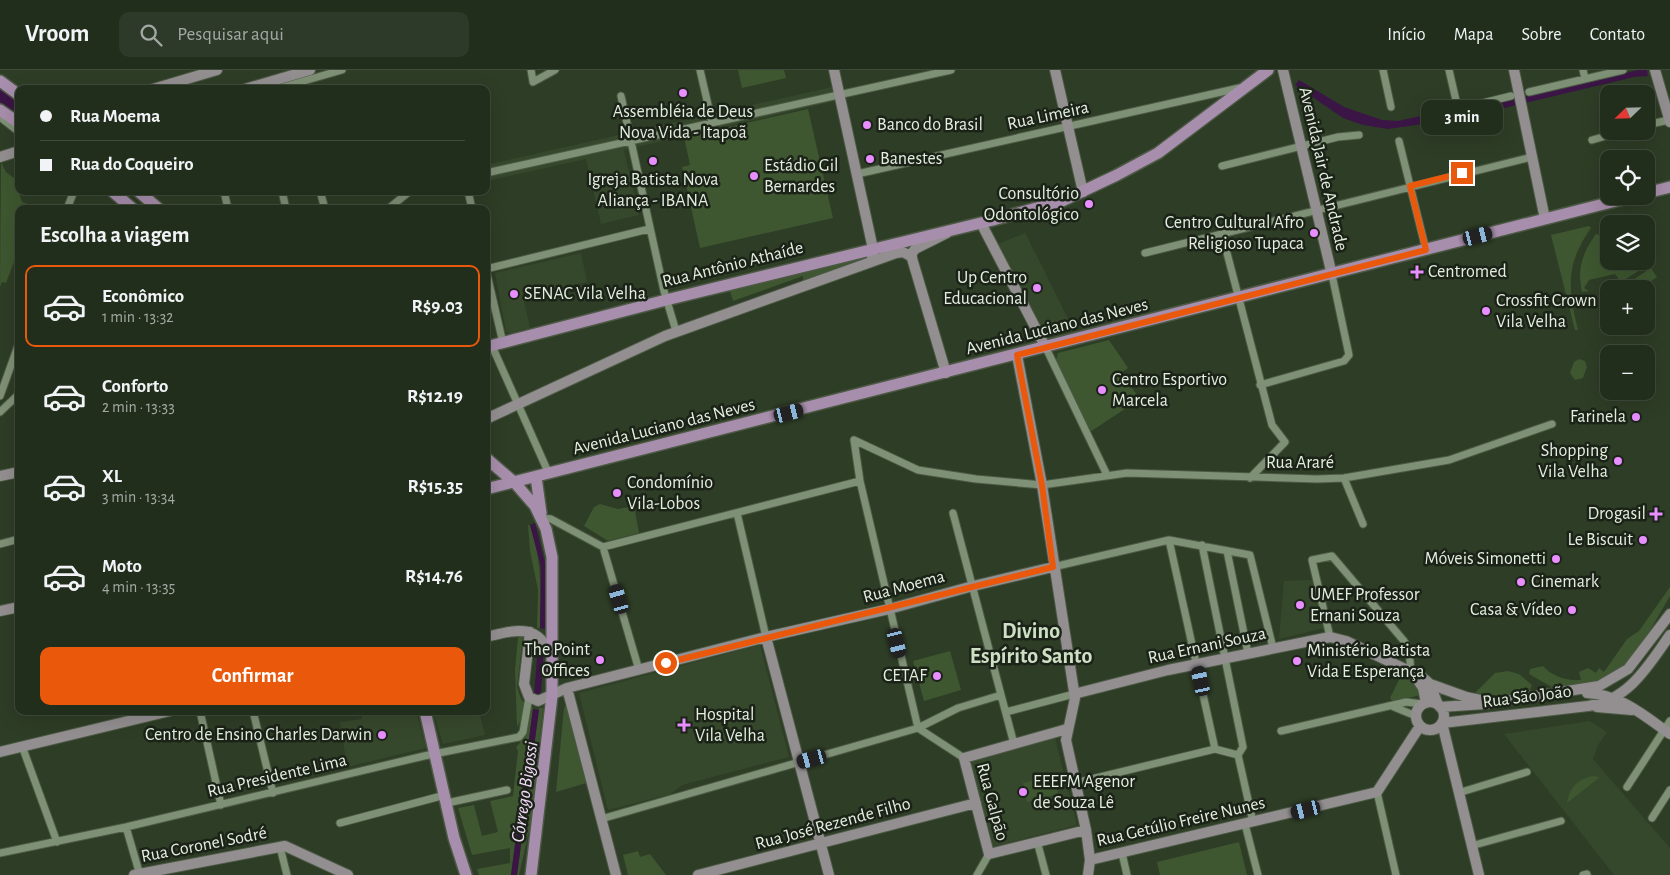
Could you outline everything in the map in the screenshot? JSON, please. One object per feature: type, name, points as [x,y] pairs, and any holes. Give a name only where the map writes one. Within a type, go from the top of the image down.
[{"type":"main road","name":"Rua Antônio Athaíde","points":[[494,345],[1055,203],[1083,192],[1158,153],[1268,70]]},
{"type":"main road","points":[[0,81],[15,92]]},
{"type":"main road","points":[[0,110],[15,120]]},
{"type":"main road","points":[[1655,191],[1670,187]]},
{"type":"main road","points":[[117,195],[128,205]]},
{"type":"main road","points":[[143,195],[154,205]]},
{"type":"main road","name":"Avenida Luciano das Neves","points":[[490,488],[1046,348],[1600,205]]},
{"type":"main road","points":[[490,461],[515,483],[542,518]]},
{"type":"main road","points":[[531,875],[553,676],[553,565],[548,536],[542,518],[536,477]]},
{"type":"main road","points":[[426,715],[466,874]]},
{"type":"street","points":[[166,85],[204,72],[217,70]]},
{"type":"street","points":[[274,85],[310,70]]},
{"type":"street","points":[[276,85],[342,70]]},
{"type":"street","points":[[531,70],[533,82],[554,70]]},
{"type":"street","points":[[700,70],[712,122]]},
{"type":"street","points":[[834,70],[873,249],[871,260],[862,266]]},
{"type":"street","points":[[490,172],[951,70]]},
{"type":"street","points":[[1055,70],[1083,192]]},
{"type":"street","name":"Avenida Jair de Andrade","points":[[1283,70],[1332,275]]},
{"type":"street","points":[[1383,70],[1391,107]]},
{"type":"street","points":[[1449,70],[1458,108],[1520,97],[1623,70]]},
{"type":"street","points":[[1514,70],[1545,219]]},
{"type":"street","points":[[1583,70],[1585,79]]},
{"type":"street","points":[[1655,70],[1670,121],[1655,124]]},
{"type":"street","name":"Rua Limeira","points":[[857,174],[1246,87]]},
{"type":"street","points":[[621,96],[649,229],[666,300],[676,332]]},
{"type":"street","points":[[0,117],[15,129]]},
{"type":"street","points":[[1222,166],[1338,137],[1359,135]]},
{"type":"street","points":[[1592,140],[1600,138]]},
{"type":"street","points":[[1399,140],[1426,250]]},
{"type":"street","points":[[0,156],[15,152]]},
{"type":"street","points":[[1145,253],[1532,157]]},
{"type":"street","points":[[393,205],[405,195]]},
{"type":"street","points":[[981,223],[1046,348],[1107,475]]},
{"type":"street","points":[[490,268],[649,229]]},
{"type":"street","points":[[946,373],[912,257],[914,249],[950,231]]},
{"type":"street","points":[[1222,234],[1272,425],[1285,442],[1250,478]]},
{"type":"street","points":[[490,417],[676,332],[896,253],[903,252],[912,257]]},
{"type":"street","points":[[1260,385],[1344,361],[1349,355],[1332,275]]},
{"type":"street","points":[[490,307],[494,345],[517,404],[549,474]]},
{"type":"street","points":[[0,396],[15,354]]},
{"type":"street","points":[[1017,355],[1042,485],[1053,567],[1075,698],[1067,729],[1067,745],[1086,830],[1090,860],[1088,875]]},
{"type":"street","points":[[0,412],[15,398]]},
{"type":"street","name":"Rua Araré","points":[[860,481],[854,440],[918,470],[976,479],[1042,485],[1127,473],[1250,478],[1344,478],[1449,460],[1552,424]]},
{"type":"street","points":[[0,476],[15,473]]},
{"type":"street","points":[[1344,478],[1363,524]]},
{"type":"street","points":[[542,518],[551,519],[603,547],[860,481],[918,728],[964,758],[1067,729]]},
{"type":"street","points":[[737,513],[798,763],[829,875]]},
{"type":"street","points":[[953,513],[1014,744]]},
{"type":"street","points":[[0,544],[15,540]]},
{"type":"street","points":[[1169,540],[1198,664],[1215,749]]},
{"type":"street","name":"Rua Moema","points":[[552,696],[567,688],[766,637],[889,609],[972,586],[1169,540],[1250,555],[1273,648]]},
{"type":"street","points":[[1202,545],[1243,746],[1238,755],[1258,875]]},
{"type":"street","points":[[603,547],[640,670]]},
{"type":"street","points":[[1227,551],[1248,653]]},
{"type":"street","points":[[1330,637],[1312,560],[1332,556],[1404,641],[1409,650],[1411,672],[1423,688],[1425,703]]},
{"type":"street","points":[[0,611],[15,608]]},
{"type":"street","points":[[1578,691],[1599,686],[1628,669],[1670,614]]},
{"type":"street","points":[[490,636],[518,630],[530,632],[546,646],[552,658]]},
{"type":"street","points":[[530,632],[524,684],[528,697],[538,700],[552,696]]},
{"type":"street","points":[[1633,709],[1635,681],[1670,635]]},
{"type":"street","name":"Rua Ernani Souza","points":[[1006,712],[1198,664],[1330,637],[1346,641],[1411,672],[1430,684],[1466,697],[1498,702]]},
{"type":"street","points":[[553,676],[558,685],[567,688],[616,875]]},
{"type":"street","name":"Rua São João","points":[[1442,723],[1591,706],[1614,698],[1635,681]]},
{"type":"street","points":[[1430,684],[1444,714],[1442,723],[1479,875]]},
{"type":"street","points":[[1578,691],[1600,693],[1614,698],[1668,728],[1627,787]]},
{"type":"street","name":"Rua São João","points":[[1440,706],[1498,702],[1578,691]]},
{"type":"street","points":[[601,819],[918,728],[958,708],[1001,695]]},
{"type":"street","name":"Rua Presidente Lima","points":[[0,854],[126,827],[435,754],[519,737],[523,732],[528,697]]},
{"type":"street","points":[[1281,731],[1406,702],[1440,706]]},
{"type":"street","points":[[1396,875],[1377,792],[1418,721],[1418,709],[1425,703]]},
{"type":"street","points":[[1591,706],[1633,709]]},
{"type":"street","points":[[1391,707],[1418,721],[1428,730],[1434,730],[1442,723]]},
{"type":"street","points":[[0,752],[153,715]]},
{"type":"street","points":[[201,715],[221,804]]},
{"type":"street","points":[[255,715],[273,793]]},
{"type":"street","points":[[1447,738],[1462,721]]},
{"type":"street","points":[[22,746],[57,842]]},
{"type":"street","points":[[1075,783],[1215,749],[1238,755]]},
{"type":"street","name":"Rua Galpão","points":[[964,758],[989,854]]},
{"type":"street","points":[[1458,793],[1527,772]]},
{"type":"street","points":[[340,822],[446,799],[507,790]]},
{"type":"street","points":[[1652,818],[1670,790]]},
{"type":"street","name":"Rua Getúlio Freire Nunes","points":[[1090,860],[1377,792]]},
{"type":"street","name":"Rua José Rezende Filho","points":[[698,875],[976,803]]},
{"type":"street","points":[[1471,846],[1561,821]]},
{"type":"street","points":[[126,827],[138,875]]},
{"type":"street","points":[[977,875],[989,854],[1086,830]]},
{"type":"street","points":[[1037,841],[1046,875]]},
{"type":"street","points":[[282,847],[287,875]]},
{"type":"street","points":[[282,847],[348,875]]},
{"type":"street","name":"Rua Coronel Sodré","points":[[138,875],[282,847]]},
{"type":"street","points":[[1122,853],[1127,875]]},
{"type":"shaded area","points":[[738,70],[784,70],[786,78],[742,88]]},
{"type":"shaded area","points":[[832,87],[835,101],[624,150],[639,215],[601,224],[586,159],[490,180],[490,164]]},
{"type":"shaded area","name":"Estádio Gil Bernardes","points":[[808,109],[833,218],[700,248],[682,167],[690,165],[684,137]]},
{"type":"shaded area","points":[[1,162],[6,172],[14,178],[15,195],[20,195],[22,202],[31,205],[15,205],[15,259],[6,283],[2,282],[0,287]]},
{"type":"shaded area","points":[[1589,226],[1591,228],[1577,254],[1571,277],[1572,302],[1578,330],[1575,330],[1551,235]]},
{"type":"shaded area","name":"Up Centro Educacional","points":[[1025,233],[1074,331],[1053,336],[1046,335],[998,244]]},
{"type":"shaded area","points":[[1596,234],[1600,236],[1600,270],[1640,270],[1624,280],[1620,280],[1615,274],[1589,280],[1584,288],[1589,291],[1582,292],[1580,276],[1587,248]]},
{"type":"shaded area","name":"SENAC Vila Velha","points":[[581,253],[587,282],[523,296],[530,328],[506,332],[495,273]]},
{"type":"shaded area","points":[[865,256],[860,262],[803,281],[803,276],[733,301],[730,291],[849,262],[849,260]]},
{"type":"shaded area","points":[[1648,270],[1652,270],[1657,277],[1653,280],[1633,280]]},
{"type":"shaded area","name":"Centro Esportivo Marcela","points":[[1109,340],[1128,368],[1121,373],[1140,399],[1090,432],[1056,360],[1058,353]]},
{"type":"shaded area","points":[[1579,359],[1585,361],[1587,367],[1583,378],[1575,380],[1570,373],[1574,362]]},
{"type":"shaded area","points":[[600,504],[618,509],[634,506],[639,533],[608,541],[584,526],[594,507]]},
{"type":"shaded area","points":[[528,525],[530,525],[534,538],[539,563],[540,628],[537,628],[538,590],[530,551]]},
{"type":"shaded area","name":"UMEF Professor Ernani Souza","points":[[1312,580],[1325,628],[1279,639],[1284,581]]},
{"type":"shaded area","points":[[1670,587],[1670,596],[1638,651],[1623,668],[1599,683],[1557,690],[1529,674],[1530,669],[1543,666],[1560,678],[1571,680],[1581,680],[1579,672],[1588,668],[1596,673],[1599,668],[1604,672],[1627,639],[1639,631]]},
{"type":"shaded area","points":[[518,637],[523,637],[517,687],[521,699],[528,708],[517,727],[515,670]]},
{"type":"shaded area","name":"Hospital Vila Velha","points":[[760,645],[789,757],[682,785],[671,794],[608,810],[579,693]]},
{"type":"shaded area","name":"CETAF","points":[[950,651],[961,690],[924,701],[913,661]]},
{"type":"shaded area","points":[[1508,671],[1519,674],[1532,685],[1530,689],[1534,691],[1493,698],[1475,693],[1495,673]]},
{"type":"shaded area","points":[[1402,674],[1418,685],[1420,695],[1393,702],[1390,698]]},
{"type":"shaded area","points":[[569,702],[590,782],[556,792],[564,708]]},
{"type":"shaded area","points":[[533,707],[511,875],[479,875],[477,869],[510,863],[510,848],[472,855],[458,808],[474,805],[482,836],[498,832],[490,801],[513,796],[518,751],[516,747],[520,743],[518,731],[530,708]]},
{"type":"shaded area","points":[[539,708],[543,708],[532,818],[519,875],[517,875]]},
{"type":"shaded area","name":"Centro de Ensino Charles Darwin","points":[[362,715],[417,715],[426,748],[347,767],[340,722],[362,719]]},
{"type":"shaded area","points":[[434,715],[480,715],[485,735],[443,744]]},
{"type":"shaded area","points":[[1590,721],[1607,732],[1598,745],[1593,759],[1670,848],[1670,875],[1614,875],[1504,734]]},
{"type":"shaded area","name":"EEEFM Agenor de Souza Lê","points":[[1055,738],[1077,825],[992,847],[970,760]]},
{"type":"shaded area","points":[[1054,775],[1058,794],[1027,802],[1023,783]]},
{"type":"shaded area","points":[[1592,776],[1600,777],[1567,803],[1575,785]]},
{"type":"shaded area","points":[[1239,842],[1247,875],[1160,875],[1157,862]]},
{"type":"shaded area","points":[[638,851],[640,857],[650,854],[666,875],[628,875],[623,855]]},
{"type":"water","points":[[1638,70],[1647,70],[1648,76],[1634,77],[1458,119],[1388,129],[1363,125],[1343,118],[1295,85],[1299,80],[1344,107],[1382,120],[1398,121],[1443,111],[1451,114]]},
{"type":"water","points":[[0,88],[15,99],[15,113],[0,102]]},
{"type":"water","points":[[535,523],[546,567],[546,629],[540,628],[541,567],[530,525]]},
{"type":"water","points":[[538,646],[544,647],[541,694],[534,694]]},
{"type":"water","name":"Córrego Bigossi","points":[[533,709],[539,710],[517,875],[511,875]]},
{"type":"place","name":"Assembléia de Deus Nova Vida - Itapoã","points":[[683,93]]},
{"type":"place","name":"Banco do Brasil","points":[[867,125]]},
{"type":"place","name":"Banestes","points":[[870,159]]},
{"type":"place","name":"Igreja Batista Nova Aliança - IBANA","points":[[653,161]]},
{"type":"place","name":"Estádio Gil Bernardes","points":[[754,176]]},
{"type":"place","name":"Consultório Odontológico","points":[[1089,204]]},
{"type":"place","name":"Centro Cultural Afro Religioso Tupaca","points":[[1314,233]]},
{"type":"place","name":"Centromed","points":[[1417,272]]},
{"type":"place","name":"Up Centro Educacional","points":[[1037,288]]},
{"type":"place","name":"SENAC Vila Velha","points":[[514,294]]},
{"type":"place","name":"Crossfit Crown Vila Velha","points":[[1486,311]]},
{"type":"place","name":"Centro Esportivo Marcela","points":[[1102,390]]},
{"type":"place","name":"Farinela","points":[[1636,417]]},
{"type":"place","name":"Shopping Vila Velha","points":[[1618,461]]},
{"type":"place","name":"Condomínio Vila-Lobos","points":[[617,493]]},
{"type":"place","name":"Drogasil","points":[[1656,514]]},
{"type":"place","name":"Le Biscuit","points":[[1643,540]]},
{"type":"place","name":"Móveis Simonetti","points":[[1556,559]]},
{"type":"place","name":"Cinemark","points":[[1521,582]]},
{"type":"place","name":"UMEF Professor Ernani Souza","points":[[1300,605]]},
{"type":"place","name":"Casa & Vídeo","points":[[1572,610]]},
{"type":"place","name":"The Point Offices","points":[[600,660]]},
{"type":"place","name":"Ministério Batista Vida E Esperança","points":[[1297,661]]},
{"type":"place","name":"CETAF","points":[[937,676]]},
{"type":"place","name":"Hospital Vila Velha","points":[[684,725]]},
{"type":"place","name":"Centro de Ensino Charles Darwin","points":[[382,735]]},
{"type":"place","name":"EEEFM Agenor de Souza Lê","points":[[1023,792]]},
{"type":"district","name":"Divino Espírito Santo","points":[[1031,644]]},
{"type":"route","points":[[666,663],[1053,567],[1042,485],[1017,355],[1426,250],[1410,186],[1462,173]]}]
